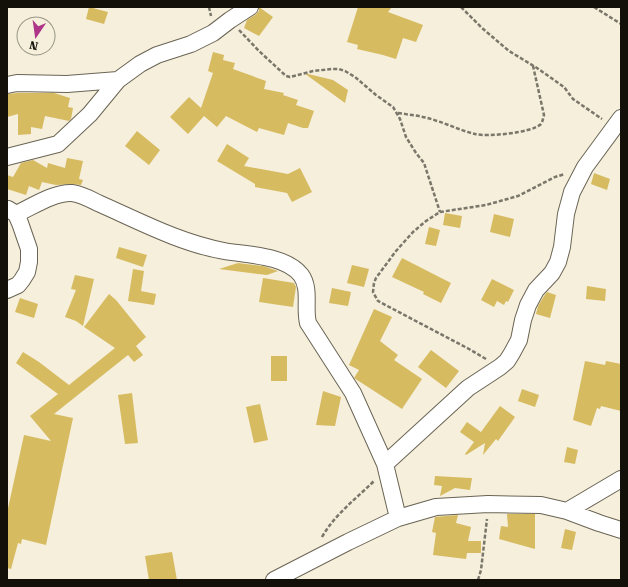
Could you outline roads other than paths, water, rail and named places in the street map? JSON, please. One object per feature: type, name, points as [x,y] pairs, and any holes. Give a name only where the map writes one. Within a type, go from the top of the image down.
[{"type":"street","points":[[7,157],[58,144],[90,114],[118,80],[140,64],[157,55],[191,44],[214,33],[250,7]]},
{"type":"street","points":[[7,85],[18,83],[67,84],[118,80]]},
{"type":"street","points":[[385,464],[468,388],[508,360],[519,340],[522,320],[528,305],[536,290],[552,273],[558,262],[562,247],[566,214],[572,192],[585,167],[618,123]]},
{"type":"street","points":[[7,290],[18,285],[22,280],[27,272],[29,262],[29,249],[12,211],[58,194],[73,193],[88,198],[171,235],[208,247],[275,259],[292,267],[301,275],[305,285],[307,295],[306,317],[308,323],[353,393],[385,464],[398,518]]},
{"type":"street","points":[[567,511],[621,478]]},
{"type":"street","points":[[274,580],[398,518],[436,507],[488,504],[541,505],[567,511],[621,530]]}]
